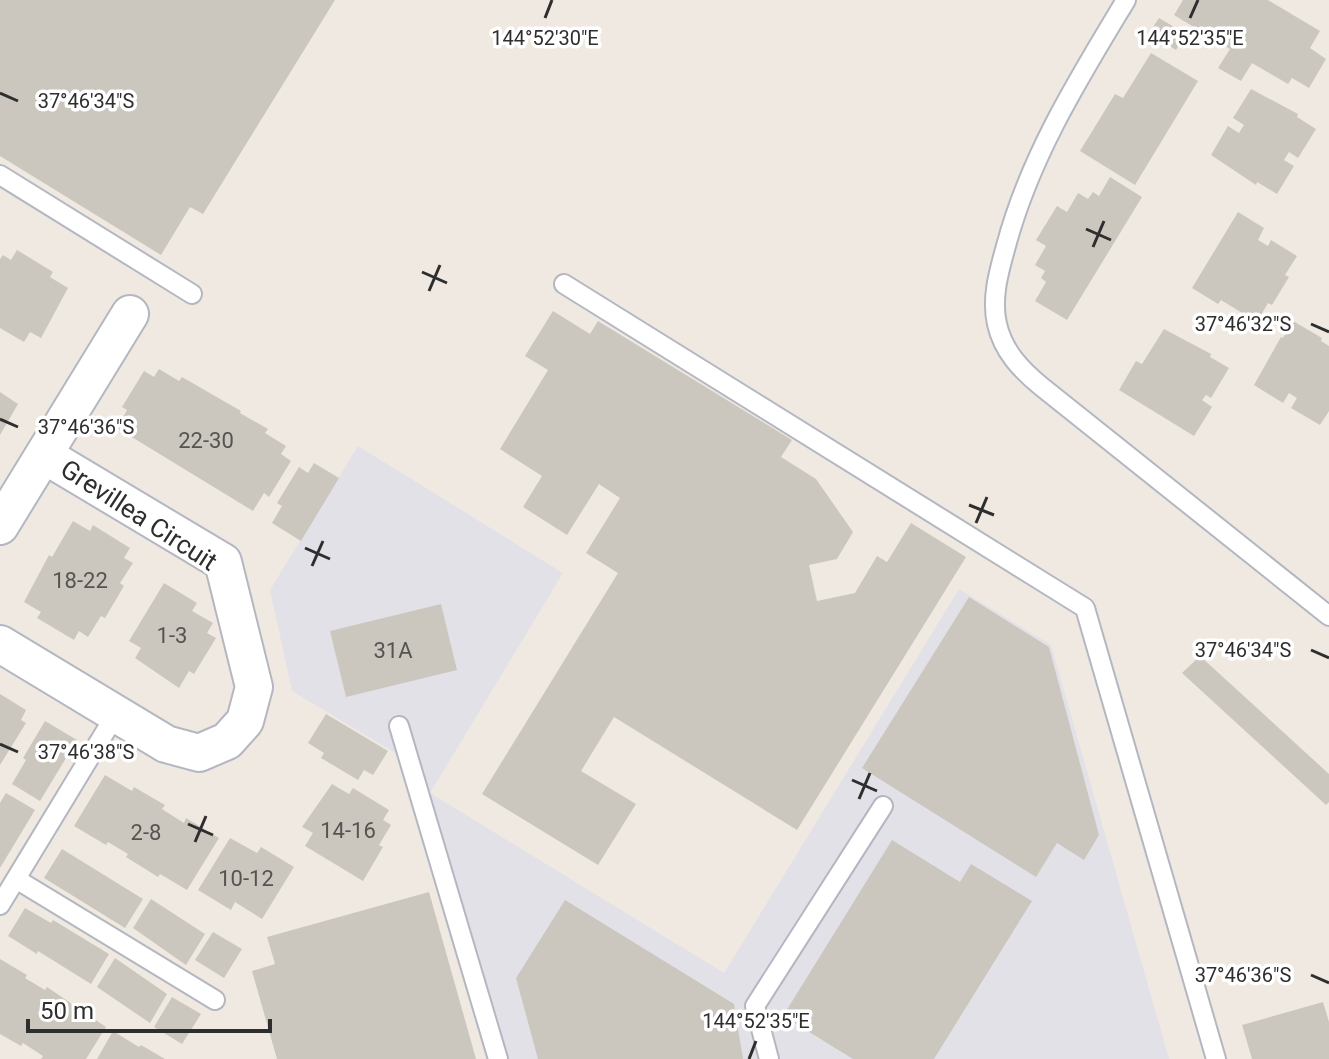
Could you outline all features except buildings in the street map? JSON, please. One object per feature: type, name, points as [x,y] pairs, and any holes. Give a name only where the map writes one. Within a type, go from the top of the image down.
[{"type":"street","points":[[0,526],[130,314]]},
{"type":"street","name":"Grevillea Circuit","points":[[0,644],[166,744],[199,753],[227,741],[245,721],[254,687],[223,562],[44,455]]},
{"type":"lane","points":[[1126,0],[1050,130],[1021,197],[995,293],[1001,336],[1018,366],[1042,387],[1329,616]]},
{"type":"lane","points":[[0,175],[192,294]]},
{"type":"lane","points":[[564,284],[1085,608],[1216,1059]]},
{"type":"lane","points":[[0,905],[116,714]]},
{"type":"lane","points":[[399,726],[498,1059]]},
{"type":"lane","points":[[769,1059],[755,1006],[883,806]]},
{"type":"lane","points":[[16,879],[215,1000]]},
{"type":"shaded area","points":[[358,446],[563,573],[430,793],[724,973],[959,589],[1051,645],[1169,1059],[488,1059],[397,754],[292,691],[270,590]]}]
